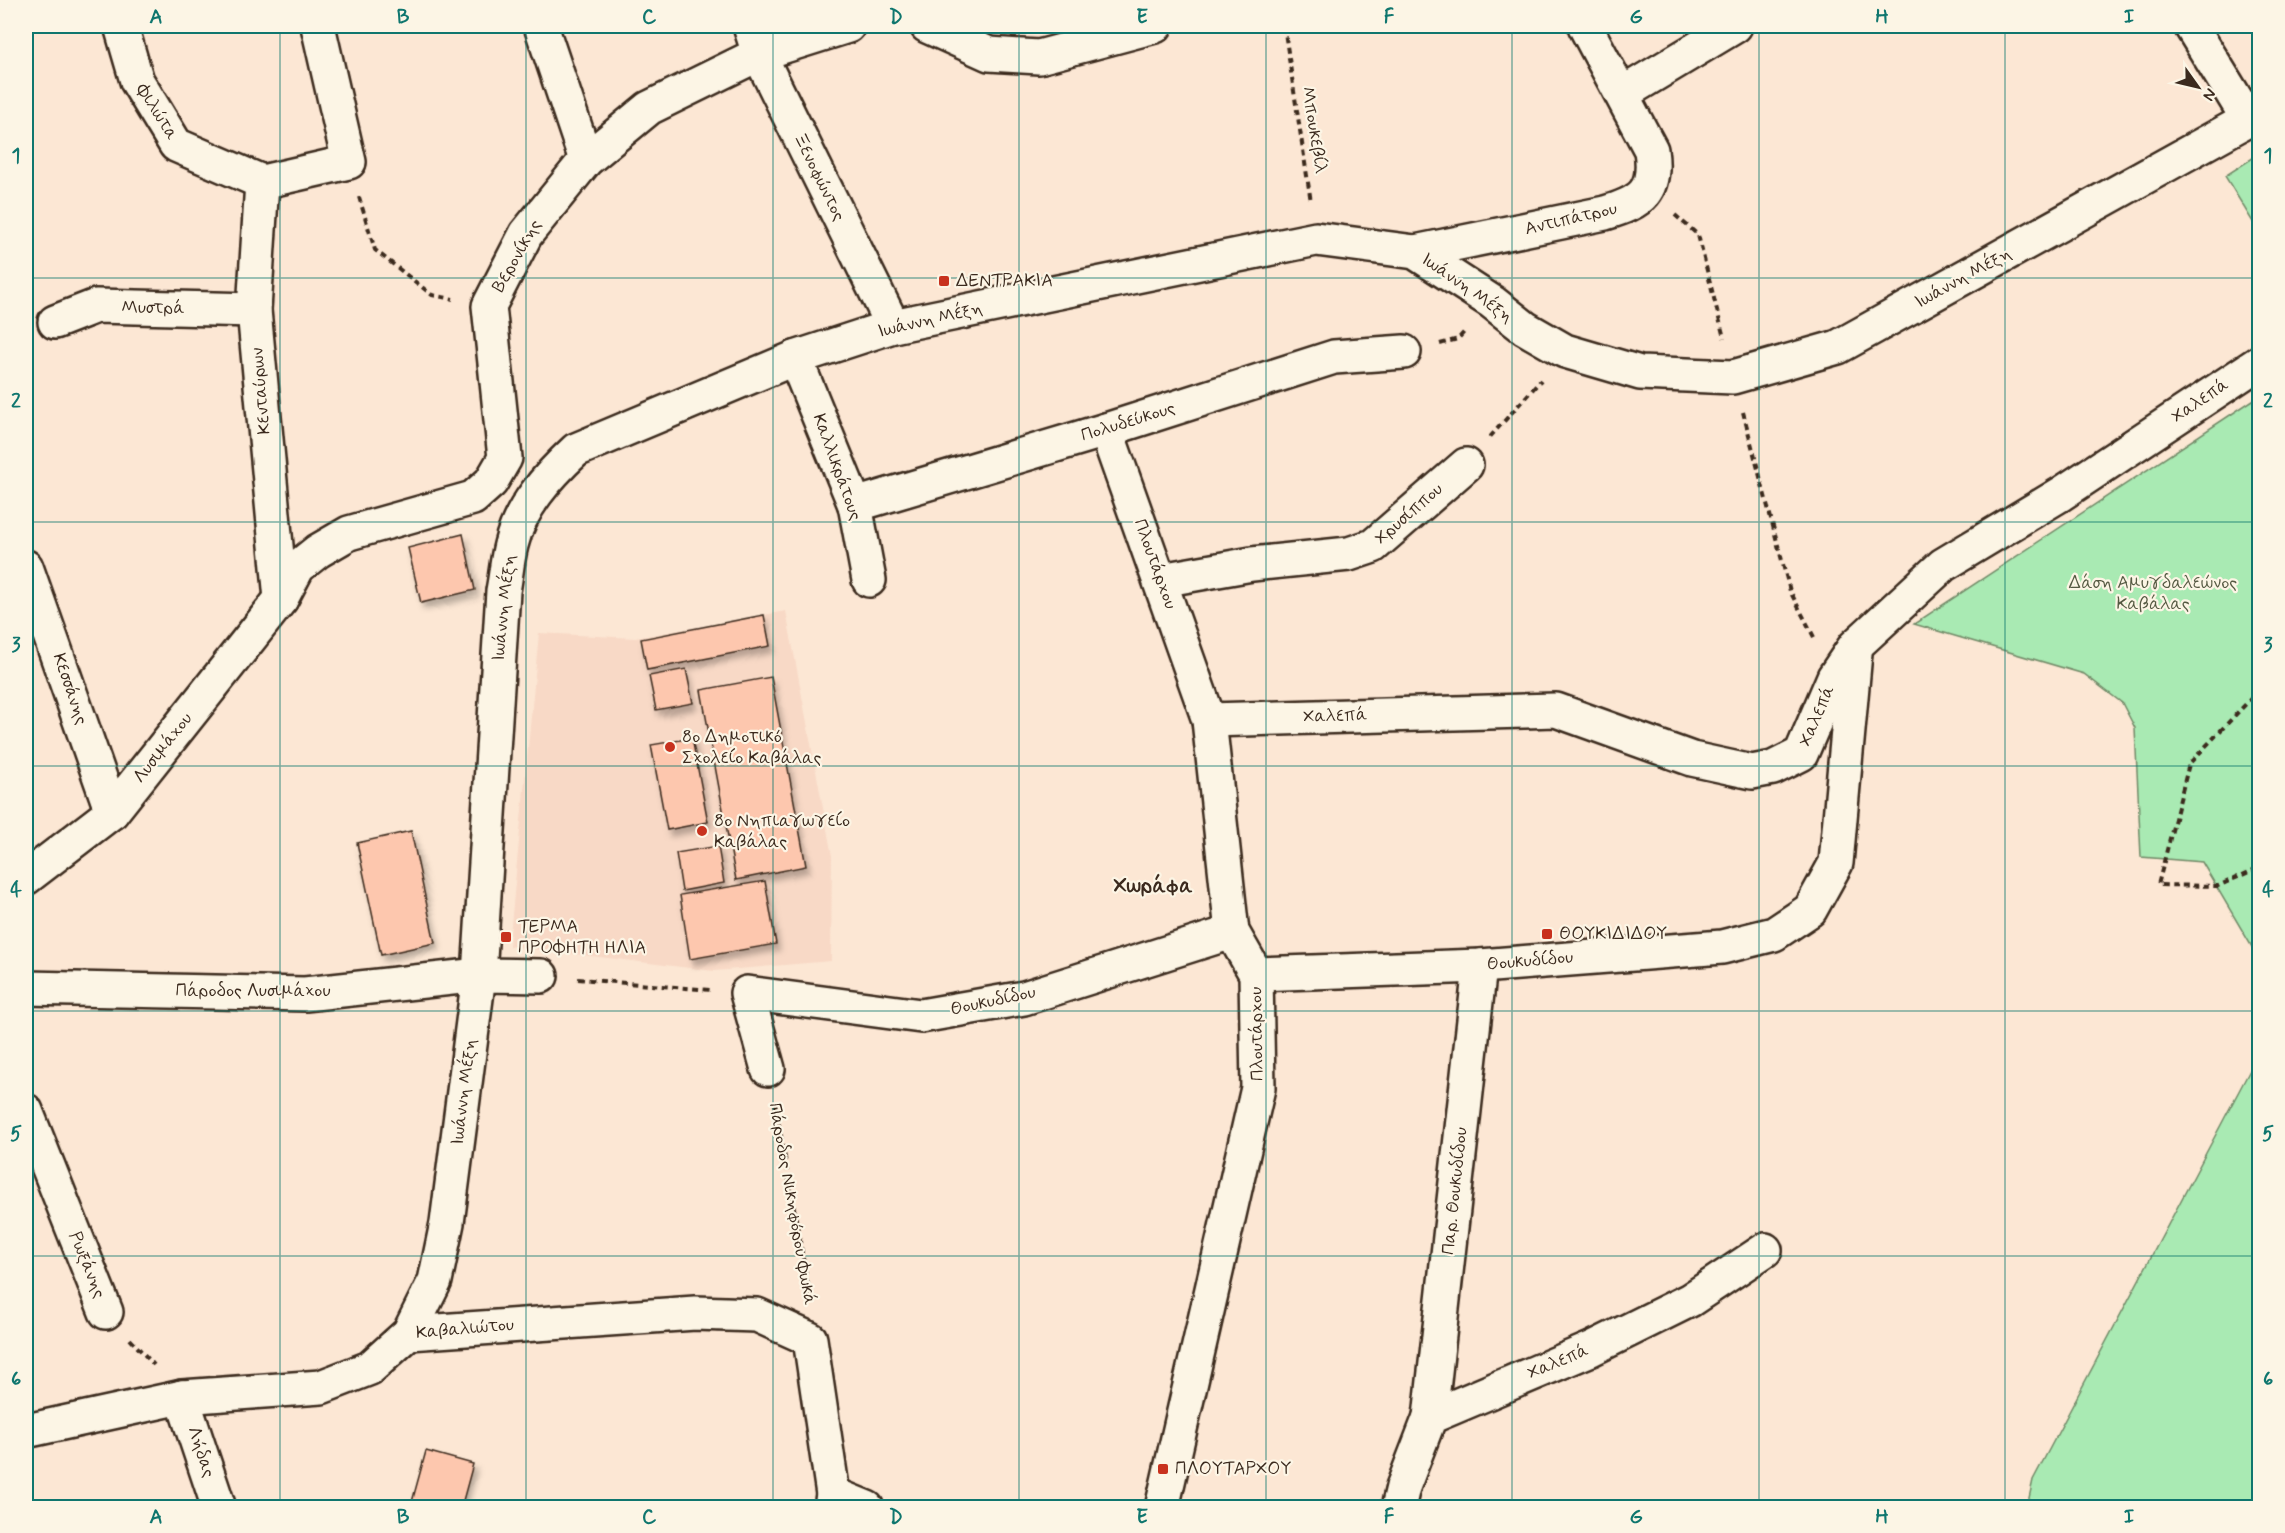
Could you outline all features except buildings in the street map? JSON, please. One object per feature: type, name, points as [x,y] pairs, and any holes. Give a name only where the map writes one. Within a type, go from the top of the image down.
[{"type":"street","name":"Φιλώτα","points":[[121,26],[137,81],[176,145],[262,182]]},
{"type":"street","points":[[262,182],[349,162],[318,26]]},
{"type":"street","points":[[541,26],[586,160]]},
{"type":"street","name":"Βερονίκης","points":[[281,599],[298,567],[318,551],[349,533],[473,498],[491,482],[505,458],[489,306],[526,234],[586,160],[649,108],[755,40],[848,26]]},
{"type":"street","points":[[927,26],[989,54],[1039,57],[1155,26]]},
{"type":"street","points":[[1585,26],[1651,150],[1654,169],[1648,191]]},
{"type":"street","points":[[1622,94],[1735,26]]},
{"type":"street","points":[[2191,26],[2254,116]]},
{"type":"street","name":"Ξενοφώντος","points":[[755,40],[893,326]]},
{"type":"street","name":"Ιωάννη Μέξη","points":[[409,1333],[435,1281],[447,1223],[479,975],[503,591],[511,543],[527,507],[548,476],[576,450],[795,358],[893,326],[1316,239],[1415,252],[1492,302],[1524,328],[1565,351],[1640,373],[1733,376],[1838,347],[2254,116]]},
{"type":"street","name":"Κενταύρων","points":[[262,182],[254,310],[281,599]]},
{"type":"street","name":"Αντιπάτρου","points":[[1415,252],[1605,213],[1628,206],[1648,191]]},
{"type":"street","name":"Μυστρά","points":[[55,322],[96,306],[254,310]]},
{"type":"street","name":"Πολυδεύκους","points":[[855,505],[1106,430],[1334,357],[1404,352]]},
{"type":"street","name":"Καλλικράτους","points":[[795,358],[855,505],[869,580]]},
{"type":"street","name":"Χαλεπά","points":[[1209,720],[1556,710],[1692,759],[1752,772],[1773,768],[1801,754],[1834,677],[1855,646],[1943,565],[2061,494],[2259,362]]},
{"type":"street","name":"Πλουτάρχου","points":[[1106,430],[1209,720],[1232,932],[1256,974],[1258,1088],[1162,1508]]},
{"type":"street","name":"Χρυσίππου","points":[[1161,580],[1252,564],[1349,554],[1373,546],[1466,465]]},
{"type":"street","name":"Κεσσάνης","points":[[26,567],[112,812]]},
{"type":"street","name":"Λυσιμάχου","points":[[26,878],[112,812],[281,599]]},
{"type":"street","name":"Θουκυδίδου","points":[[1256,974],[1480,966],[1722,947],[1774,934],[1810,910],[1836,863],[1855,646]]},
{"type":"street","name":"Θουκυδίδου","points":[[747,993],[921,1016],[1024,998],[1232,932]]},
{"type":"street","name":"Παρ. Θουκυδίδου","points":[[1430,1417],[1480,966]]},
{"type":"street","points":[[479,975],[541,976]]},
{"type":"street","name":"Πάροδος Λυσιμάχου","points":[[26,988],[305,994],[479,975]]},
{"type":"street","points":[[747,993],[768,1069]]},
{"type":"street","name":"Ρωξάνης","points":[[26,1111],[106,1312]]},
{"type":"street","name":"Χαλεπά","points":[[1430,1417],[1591,1349],[1690,1300],[1765,1251]]},
{"type":"street","name":"Καβαλιώτου","points":[[26,1431],[182,1397],[321,1387],[370,1368],[409,1333],[695,1313],[757,1315],[810,1339]]},
{"type":"street","points":[[810,1339],[832,1501],[867,1508]]},
{"type":"street","name":"Λήδας","points":[[182,1397],[219,1508]]},
{"type":"street","points":[[1398,1508],[1403,1487],[1430,1417]]},
{"type":"path","name":"Μπουκεβίλ","points":[[1284,26],[1316,239]]},
{"type":"path","points":[[349,162],[375,250],[432,295],[489,306]]},
{"type":"path","points":[[1648,191],[1698,235],[1790,591],[1834,677]]},
{"type":"path","points":[[1404,352],[1458,339],[1492,302]]},
{"type":"path","points":[[1466,465],[1565,351]]},
{"type":"path","points":[[2259,689],[2189,764],[2158,885],[2218,886],[2259,867]]},
{"type":"path","points":[[541,976],[747,993]]},
{"type":"path","name":"Πάροδος Νικηφόρου Φωκά","points":[[768,1069],[812,1310],[810,1339]]},
{"type":"path","name":"Ρωξάνης","points":[[106,1312],[182,1397]]},
{"type":"shaded area","name":"8ο Δημοτικό Σχολείο Καβάλας","points":[[786,611],[832,856],[831,961],[714,971],[509,946],[539,633],[635,638]]},
{"type":"green space","points":[[2259,154],[2259,232],[2225,176]]},
{"type":"green space","name":"Δάση Αμυγδαλεώνος Καβάλας","points":[[2259,396],[2259,959],[2202,862],[2141,857],[2135,728],[2122,703],[2084,674],[1914,624]]},
{"type":"green space","points":[[2259,1053],[2259,1507],[2027,1507],[2033,1480]]},
{"type":"place","name":"ΔΕΝΤΡΑΚΙΑ","points":[[944,281]]},
{"type":"place","name":"8ο Δημοτικό Σχολείο Καβάλας","points":[[670,747]]},
{"type":"place","name":"8ο Νηπιαγωγείο Καβάλας","points":[[702,831]]},
{"type":"place","name":"ΘΟΥΚΙΔΙΔΟΥ","points":[[1547,934]]},
{"type":"place","name":"ΤΕΡΜΑ ΠΡΟΦΗΤΗ ΗΛΙΑ","points":[[506,937]]},
{"type":"place","name":"ΠΛΟΥΤΑΡΧΟΥ","points":[[1163,1469]]},
{"type":"district","name":"Χωράφα","points":[[1153,886]]}]
